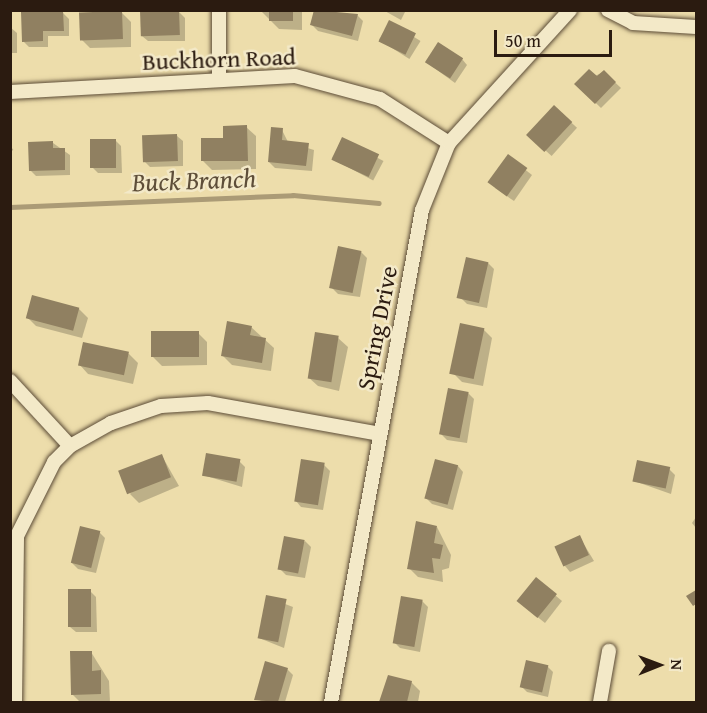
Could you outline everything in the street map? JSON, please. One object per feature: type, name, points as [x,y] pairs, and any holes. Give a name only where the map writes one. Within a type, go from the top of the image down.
[{"type":"street","points":[[219,10],[219,78]]},
{"type":"street","name":"Spring Drive","points":[[331,702],[422,210],[449,143],[570,10]]},
{"type":"street","points":[[608,10],[633,23],[696,27]]},
{"type":"street","name":"Buckhorn Road","points":[[10,92],[219,78],[295,76],[336,83],[380,99],[449,143]]},
{"type":"street","points":[[10,381],[70,446]]},
{"type":"street","points":[[15,702],[17,536],[54,462],[70,446],[111,423],[161,406],[208,403],[380,434]]},
{"type":"street","points":[[600,702],[609,651]]},
{"type":"building","points":[[179,10],[180,35],[141,36],[140,11]]},
{"type":"building","points":[[269,10],[293,10],[293,21],[269,21]]},
{"type":"building","points":[[314,10],[358,14],[352,36],[310,25]]},
{"type":"building","points":[[63,11],[64,31],[43,31],[43,41],[22,42],[21,12]]},
{"type":"building","points":[[122,11],[123,39],[80,40],[79,13]]},
{"type":"building","points":[[389,20],[416,33],[405,55],[378,42]]},
{"type":"building","points":[[438,42],[463,58],[450,78],[425,62]]},
{"type":"building","points":[[589,69],[597,76],[604,70],[616,82],[595,104],[574,84]]},
{"type":"building","points":[[554,105],[572,122],[544,152],[526,135]]},
{"type":"building","points":[[247,125],[248,161],[201,161],[201,138],[223,138],[223,126]]},
{"type":"building","points":[[271,127],[283,128],[282,140],[309,143],[306,166],[268,162]]},
{"type":"building","points":[[177,134],[178,161],[143,162],[142,135]]},
{"type":"building","points":[[342,137],[379,154],[369,177],[331,160]]},
{"type":"building","points":[[90,139],[116,139],[116,168],[90,168]]},
{"type":"building","points":[[53,141],[53,148],[65,148],[65,170],[29,171],[28,142]]},
{"type":"building","points":[[508,154],[527,168],[507,196],[487,182]]},
{"type":"building","points":[[338,246],[361,251],[353,293],[329,288]]},
{"type":"building","points":[[466,257],[488,262],[479,303],[457,298]]},
{"type":"building","points":[[32,295],[79,308],[73,331],[26,318]]},
{"type":"building","points":[[227,321],[252,326],[250,335],[266,338],[262,363],[221,356]]},
{"type":"building","points":[[460,323],[484,328],[474,379],[449,374]]},
{"type":"building","points":[[151,331],[199,331],[199,357],[151,357]]},
{"type":"building","points":[[315,332],[339,336],[331,382],[308,378]]},
{"type":"building","points":[[83,342],[129,352],[124,375],[78,365]]},
{"type":"building","points":[[448,388],[469,392],[460,438],[439,434]]},
{"type":"building","points":[[206,453],[240,459],[236,482],[202,476]]},
{"type":"building","points":[[162,454],[171,477],[127,494],[118,471]]},
{"type":"building","points":[[301,459],[325,463],[318,505],[294,501]]},
{"type":"building","points":[[435,459],[458,465],[448,505],[424,499]]},
{"type":"building","points":[[637,460],[670,467],[666,489],[632,482]]},
{"type":"building","points":[[416,521],[437,526],[434,543],[443,545],[440,559],[432,558],[434,573],[407,569]]},
{"type":"building","points":[[80,526],[100,531],[91,568],[71,563]]},
{"type":"building","points":[[580,535],[589,555],[563,566],[554,546]]},
{"type":"building","points":[[284,536],[305,540],[298,573],[278,569]]},
{"type":"building","points":[[536,577],[557,594],[537,618],[516,601]]},
{"type":"building","points":[[68,589],[91,589],[91,627],[68,627]]},
{"type":"building","points":[[696,590],[696,604],[693,606],[686,596]]},
{"type":"building","points":[[266,595],[287,599],[278,642],[258,638]]},
{"type":"building","points":[[401,596],[423,600],[414,647],[393,643]]},
{"type":"building","points":[[70,651],[92,651],[92,671],[101,670],[101,694],[71,695]]},
{"type":"building","points":[[526,660],[548,665],[542,692],[520,687]]},
{"type":"building","points":[[265,661],[288,668],[278,702],[254,700]]},
{"type":"building","points":[[388,675],[412,681],[407,702],[379,702]]},
{"type":"waterway","name":"Buck Branch","points":[[10,207],[293,195],[379,203]]}]
